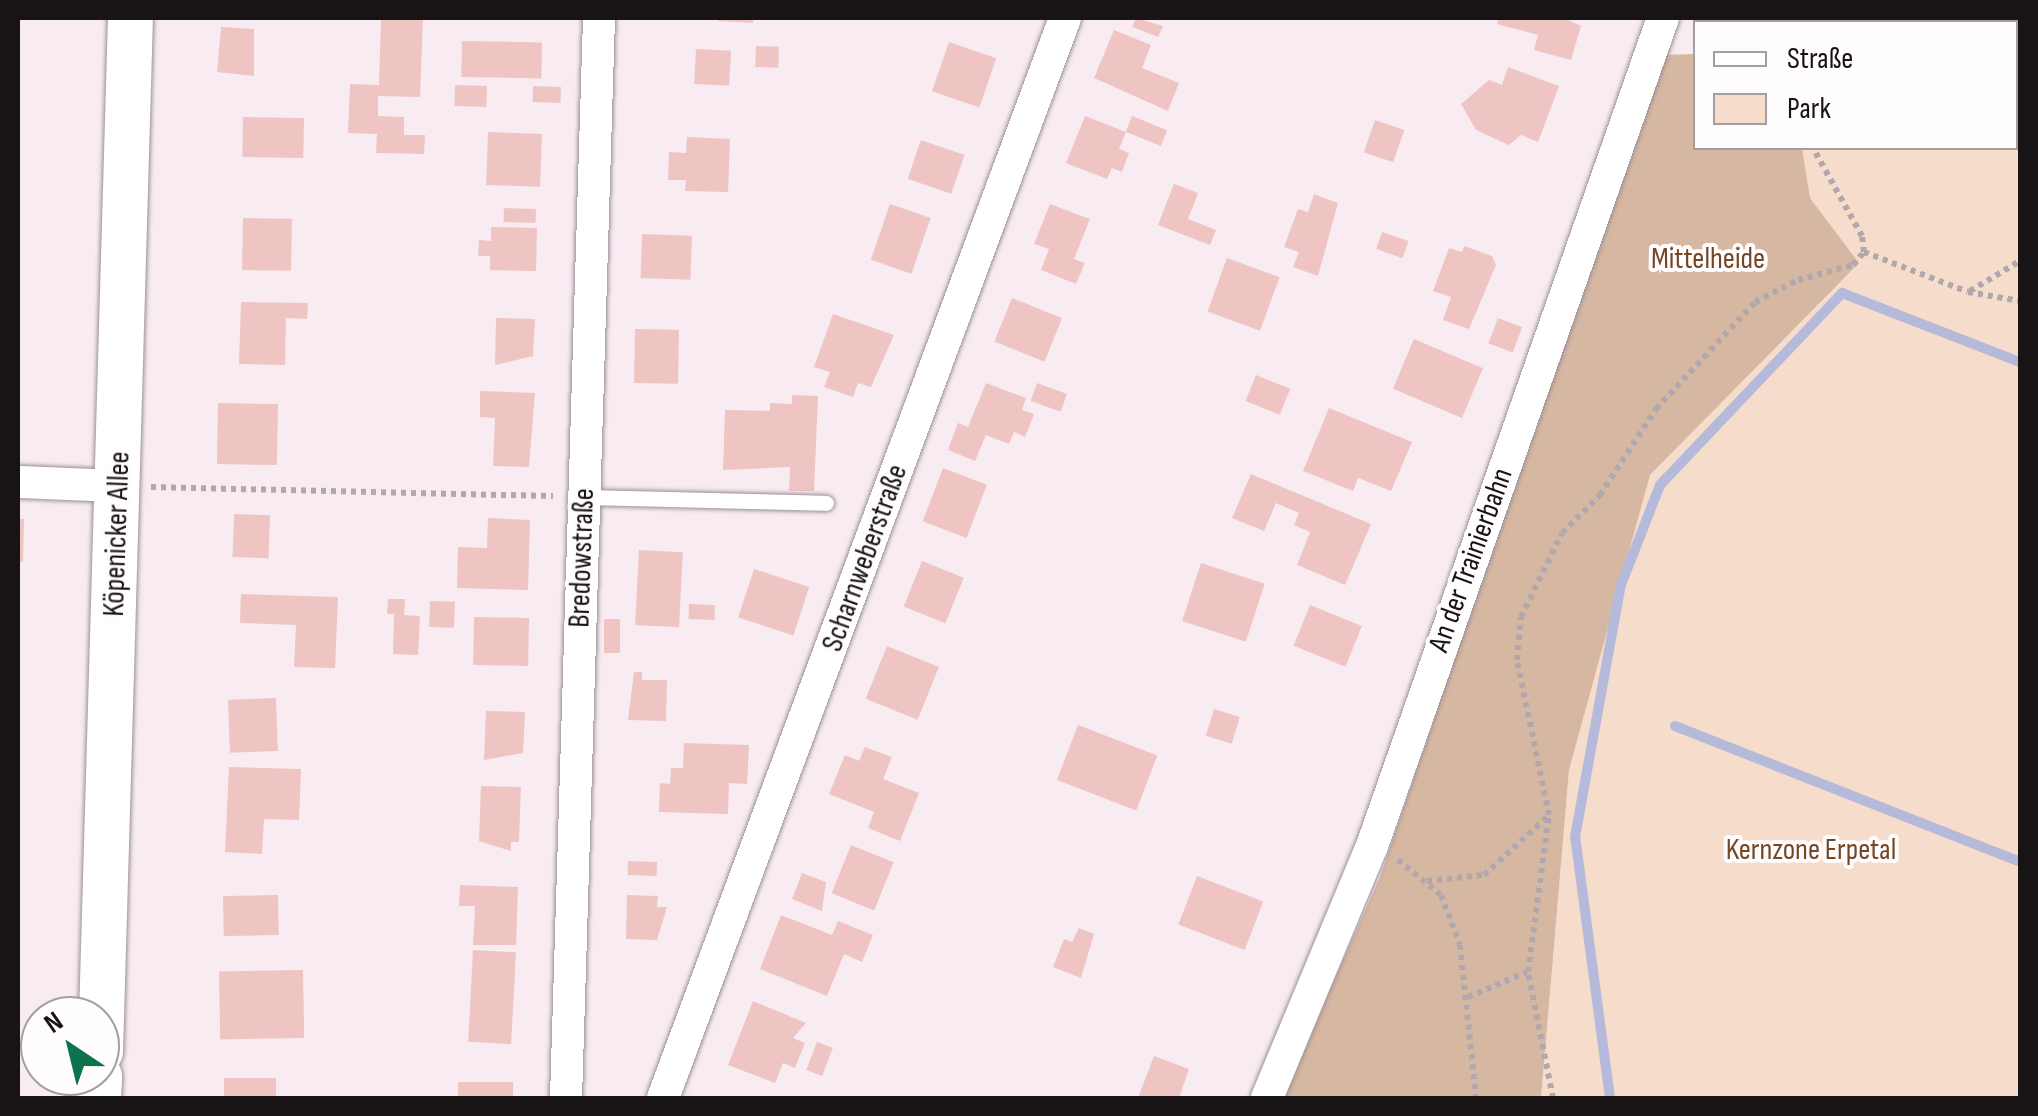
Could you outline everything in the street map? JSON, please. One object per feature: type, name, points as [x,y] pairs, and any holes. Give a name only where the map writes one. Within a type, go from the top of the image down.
[{"type":"street","name":"Köpenicker Allee","points":[[102,996],[130,18]]},
{"type":"street","name":"Bredowstraße","points":[[566,1098],[599,18]]},
{"type":"street","name":"Scharnweberstraße","points":[[663,1098],[1066,18]]},
{"type":"street","name":"An der Trainierbahn","points":[[1267,1098],[1372,846],[1663,18]]},
{"type":"street","points":[[18,482],[118,486]]},
{"type":"lane","points":[[584,497],[826,503]]},
{"type":"path","points":[[1553,1098],[1528,972],[1549,815],[1517,660],[1521,617],[1562,533],[1600,495],[1656,409],[1754,302],[1798,280],[1853,264],[1864,252],[1862,236],[1815,150]]},
{"type":"path","points":[[1864,252],[1968,292],[2020,301]]},
{"type":"path","points":[[1968,292],[2020,261]]},
{"type":"path","points":[[172,488],[584,497]]},
{"type":"path","points":[[1427,881],[1484,875],[1549,815]]},
{"type":"path","points":[[1372,846],[1427,881],[1441,895],[1460,945],[1476,1098]]},
{"type":"path","points":[[1468,997],[1528,972]]},
{"type":"green space","name":"Kernzone Erpetal","points":[[1713,18],[2020,18],[2020,1098],[1541,1098],[1569,770],[1650,475],[1859,263],[1810,198],[1802,150],[2018,150],[2018,20]]},
{"type":"green space","name":"Mittelheide","points":[[1693,54],[1693,150],[1802,150],[1810,198],[1859,263],[1650,475],[1569,770],[1541,1098],[1282,1098],[1380,877],[1661,55]]},
{"type":"building","points":[[381,18],[423,20],[420,97],[378,96],[378,116],[404,117],[404,135],[425,135],[424,154],[376,153],[377,134],[348,133],[350,84],[379,85]]},
{"type":"building","points":[[753,18],[753,23],[718,21]]},
{"type":"building","points":[[1136,18],[1163,26],[1158,37],[1132,27]]},
{"type":"building","points":[[1499,18],[1564,18],[1581,26],[1571,60],[1534,50],[1538,35],[1497,24]]},
{"type":"building","points":[[221,27],[254,29],[254,76],[217,72]]},
{"type":"building","points":[[1114,30],[1151,45],[1142,68],[1179,83],[1168,111],[1094,78]]},
{"type":"building","points":[[462,41],[542,42],[541,78],[461,77]]},
{"type":"building","points":[[949,42],[996,58],[979,107],[932,91]]},
{"type":"building","points":[[756,46],[779,47],[778,68],[755,67]]},
{"type":"building","points":[[696,49],[731,51],[729,86],[694,84]]},
{"type":"building","points":[[1508,67],[1559,86],[1538,142],[1521,135],[1509,145],[1476,130],[1461,104],[1489,80],[1502,85]]},
{"type":"building","points":[[455,85],[487,86],[486,107],[454,106]]},
{"type":"building","points":[[533,86],[561,87],[560,103],[532,102]]},
{"type":"building","points":[[1085,116],[1126,132],[1119,149],[1129,153],[1122,172],[1112,168],[1107,179],[1066,163]]},
{"type":"building","points":[[1132,116],[1167,130],[1161,146],[1126,132]]},
{"type":"building","points":[[243,117],[304,118],[303,158],[242,157]]},
{"type":"building","points":[[1375,120],[1404,130],[1393,162],[1364,152]]},
{"type":"building","points":[[488,132],[542,134],[540,187],[486,185]]},
{"type":"building","points":[[687,137],[730,139],[728,192],[685,191],[686,180],[668,180],[669,152],[686,153]]},
{"type":"building","points":[[921,140],[964,155],[951,194],[908,179]]},
{"type":"building","points":[[1174,184],[1198,193],[1188,219],[1216,230],[1210,245],[1158,225]]},
{"type":"building","points":[[1314,194],[1338,203],[1318,276],[1293,267],[1299,252],[1284,247],[1298,209],[1308,212]]},
{"type":"building","points":[[890,204],[931,218],[911,274],[871,260]]},
{"type":"building","points":[[1050,204],[1090,219],[1074,259],[1085,263],[1076,284],[1041,270],[1049,249],[1034,244]]},
{"type":"building","points":[[504,208],[536,209],[535,223],[504,222]]},
{"type":"building","points":[[243,218],[292,219],[291,271],[242,270]]},
{"type":"building","points":[[491,227],[537,228],[536,271],[490,270],[490,256],[478,256],[479,240],[491,241]]},
{"type":"building","points":[[1382,232],[1408,241],[1403,258],[1376,249]]},
{"type":"building","points":[[642,234],[692,236],[690,280],[640,278]]},
{"type":"building","points":[[1464,246],[1492,256],[1496,265],[1469,329],[1443,320],[1451,297],[1433,291],[1449,248],[1462,252]]},
{"type":"building","points":[[1227,258],[1280,277],[1260,331],[1208,312]]},
{"type":"building","points":[[1012,298],[1062,318],[1044,362],[994,342]]},
{"type":"building","points":[[241,302],[308,303],[307,319],[286,318],[285,365],[239,364]]},
{"type":"building","points":[[833,314],[894,335],[871,387],[858,383],[853,397],[824,387],[830,372],[814,367]]},
{"type":"building","points":[[496,318],[535,319],[533,356],[495,365]]},
{"type":"building","points":[[1498,318],[1522,327],[1513,353],[1488,343]]},
{"type":"building","points":[[635,329],[679,330],[678,384],[634,383]]},
{"type":"building","points":[[1414,339],[1483,368],[1462,418],[1393,389]]},
{"type":"building","points":[[1256,375],[1290,389],[1280,415],[1246,401]]},
{"type":"building","points":[[986,383],[1026,398],[1022,410],[1034,414],[1025,437],[1014,432],[1009,444],[986,435],[975,461],[948,450],[958,423],[968,427]]},
{"type":"building","points":[[1037,383],[1067,394],[1061,412],[1031,401]]},
{"type":"building","points":[[480,391],[535,393],[529,467],[493,466],[495,418],[480,417]]},
{"type":"building","points":[[792,395],[818,396],[814,491],[789,491],[790,467],[723,470],[725,410],[770,411],[770,403],[792,404]]},
{"type":"building","points":[[218,403],[278,404],[277,465],[217,464]]},
{"type":"building","points":[[1329,408],[1412,442],[1391,491],[1358,478],[1353,491],[1303,471]]},
{"type":"building","points":[[943,468],[987,485],[966,538],[923,521]]},
{"type":"building","points":[[1251,474],[1371,524],[1345,585],[1297,565],[1310,532],[1294,525],[1299,513],[1276,503],[1264,531],[1232,518]]},
{"type":"building","points":[[234,514],[270,515],[268,558],[232,557]]},
{"type":"building","points":[[488,518],[530,520],[528,590],[457,588],[458,547],[487,548]]},
{"type":"building","points":[[18,519],[24,519],[23,562],[18,561]]},
{"type":"building","points":[[639,550],[683,552],[679,627],[635,625]]},
{"type":"building","points":[[922,561],[964,578],[945,623],[904,606]]},
{"type":"building","points":[[1201,563],[1265,584],[1246,642],[1182,621]]},
{"type":"building","points":[[754,569],[809,587],[793,635],[738,618]]},
{"type":"building","points":[[241,594],[338,597],[335,668],[294,667],[296,625],[240,623]]},
{"type":"building","points":[[388,599],[405,599],[404,615],[420,616],[418,655],[393,654],[394,614],[387,614]]},
{"type":"building","points":[[430,601],[455,602],[454,628],[429,627]]},
{"type":"building","points":[[689,604],[715,605],[714,620],[688,619]]},
{"type":"building","points":[[1310,605],[1362,626],[1345,667],[1294,646]]},
{"type":"building","points":[[474,617],[529,618],[528,666],[473,665]]},
{"type":"building","points":[[604,619],[620,619],[620,653],[604,653]]},
{"type":"building","points":[[887,646],[939,667],[918,720],[866,699]]},
{"type":"building","points":[[634,672],[642,672],[642,680],[667,680],[666,721],[628,720]]},
{"type":"building","points":[[276,698],[278,751],[230,753],[228,700]]},
{"type":"building","points":[[1214,709],[1240,717],[1232,744],[1206,736]]},
{"type":"building","points":[[486,711],[525,712],[523,753],[484,760]]},
{"type":"building","points":[[1078,725],[1157,755],[1136,811],[1057,780]]},
{"type":"building","points":[[684,743],[749,745],[747,784],[729,783],[728,814],[659,812],[660,783],[670,784],[671,768],[683,768]]},
{"type":"building","points":[[865,747],[892,757],[883,779],[919,793],[900,841],[868,828],[874,812],[829,794],[845,755],[859,761]]},
{"type":"building","points":[[229,767],[301,769],[299,820],[264,819],[262,854],[225,852]]},
{"type":"building","points":[[481,786],[521,787],[519,842],[511,842],[511,851],[479,841]]},
{"type":"building","points":[[851,845],[894,862],[874,910],[832,893]]},
{"type":"building","points":[[628,861],[657,862],[656,876],[628,875]]},
{"type":"building","points":[[802,873],[826,882],[822,911],[792,899]]},
{"type":"building","points":[[1197,876],[1263,901],[1245,950],[1178,925]]},
{"type":"building","points":[[460,885],[518,887],[516,945],[473,945],[475,906],[459,906]]},
{"type":"building","points":[[278,895],[279,935],[224,936],[223,896]]},
{"type":"building","points":[[627,895],[658,896],[657,907],[667,907],[657,940],[626,939]]},
{"type":"building","points":[[781,915],[832,935],[838,921],[873,935],[862,962],[844,954],[827,996],[760,969]]},
{"type":"building","points":[[1079,928],[1094,934],[1081,978],[1053,967],[1064,939],[1072,942]]},
{"type":"building","points":[[473,950],[516,952],[511,1044],[468,1042]]},
{"type":"building","points":[[303,970],[304,1038],[220,1039],[219,971]]},
{"type":"building","points":[[753,1001],[806,1023],[793,1038],[805,1043],[795,1068],[783,1063],[775,1083],[728,1065]]},
{"type":"building","points":[[817,1042],[833,1048],[822,1076],[806,1070]]},
{"type":"building","points":[[1154,1056],[1189,1069],[1179,1098],[1138,1098]]},
{"type":"building","points":[[224,1078],[276,1078],[276,1098],[224,1098]]},
{"type":"building","points":[[458,1082],[513,1082],[513,1098],[458,1098]]},
{"type":"waterway","points":[[1610,1098],[1575,837],[1621,585],[1660,485],[1842,293],[2020,362]]},
{"type":"waterway","points":[[1675,726],[2020,862]]}]
